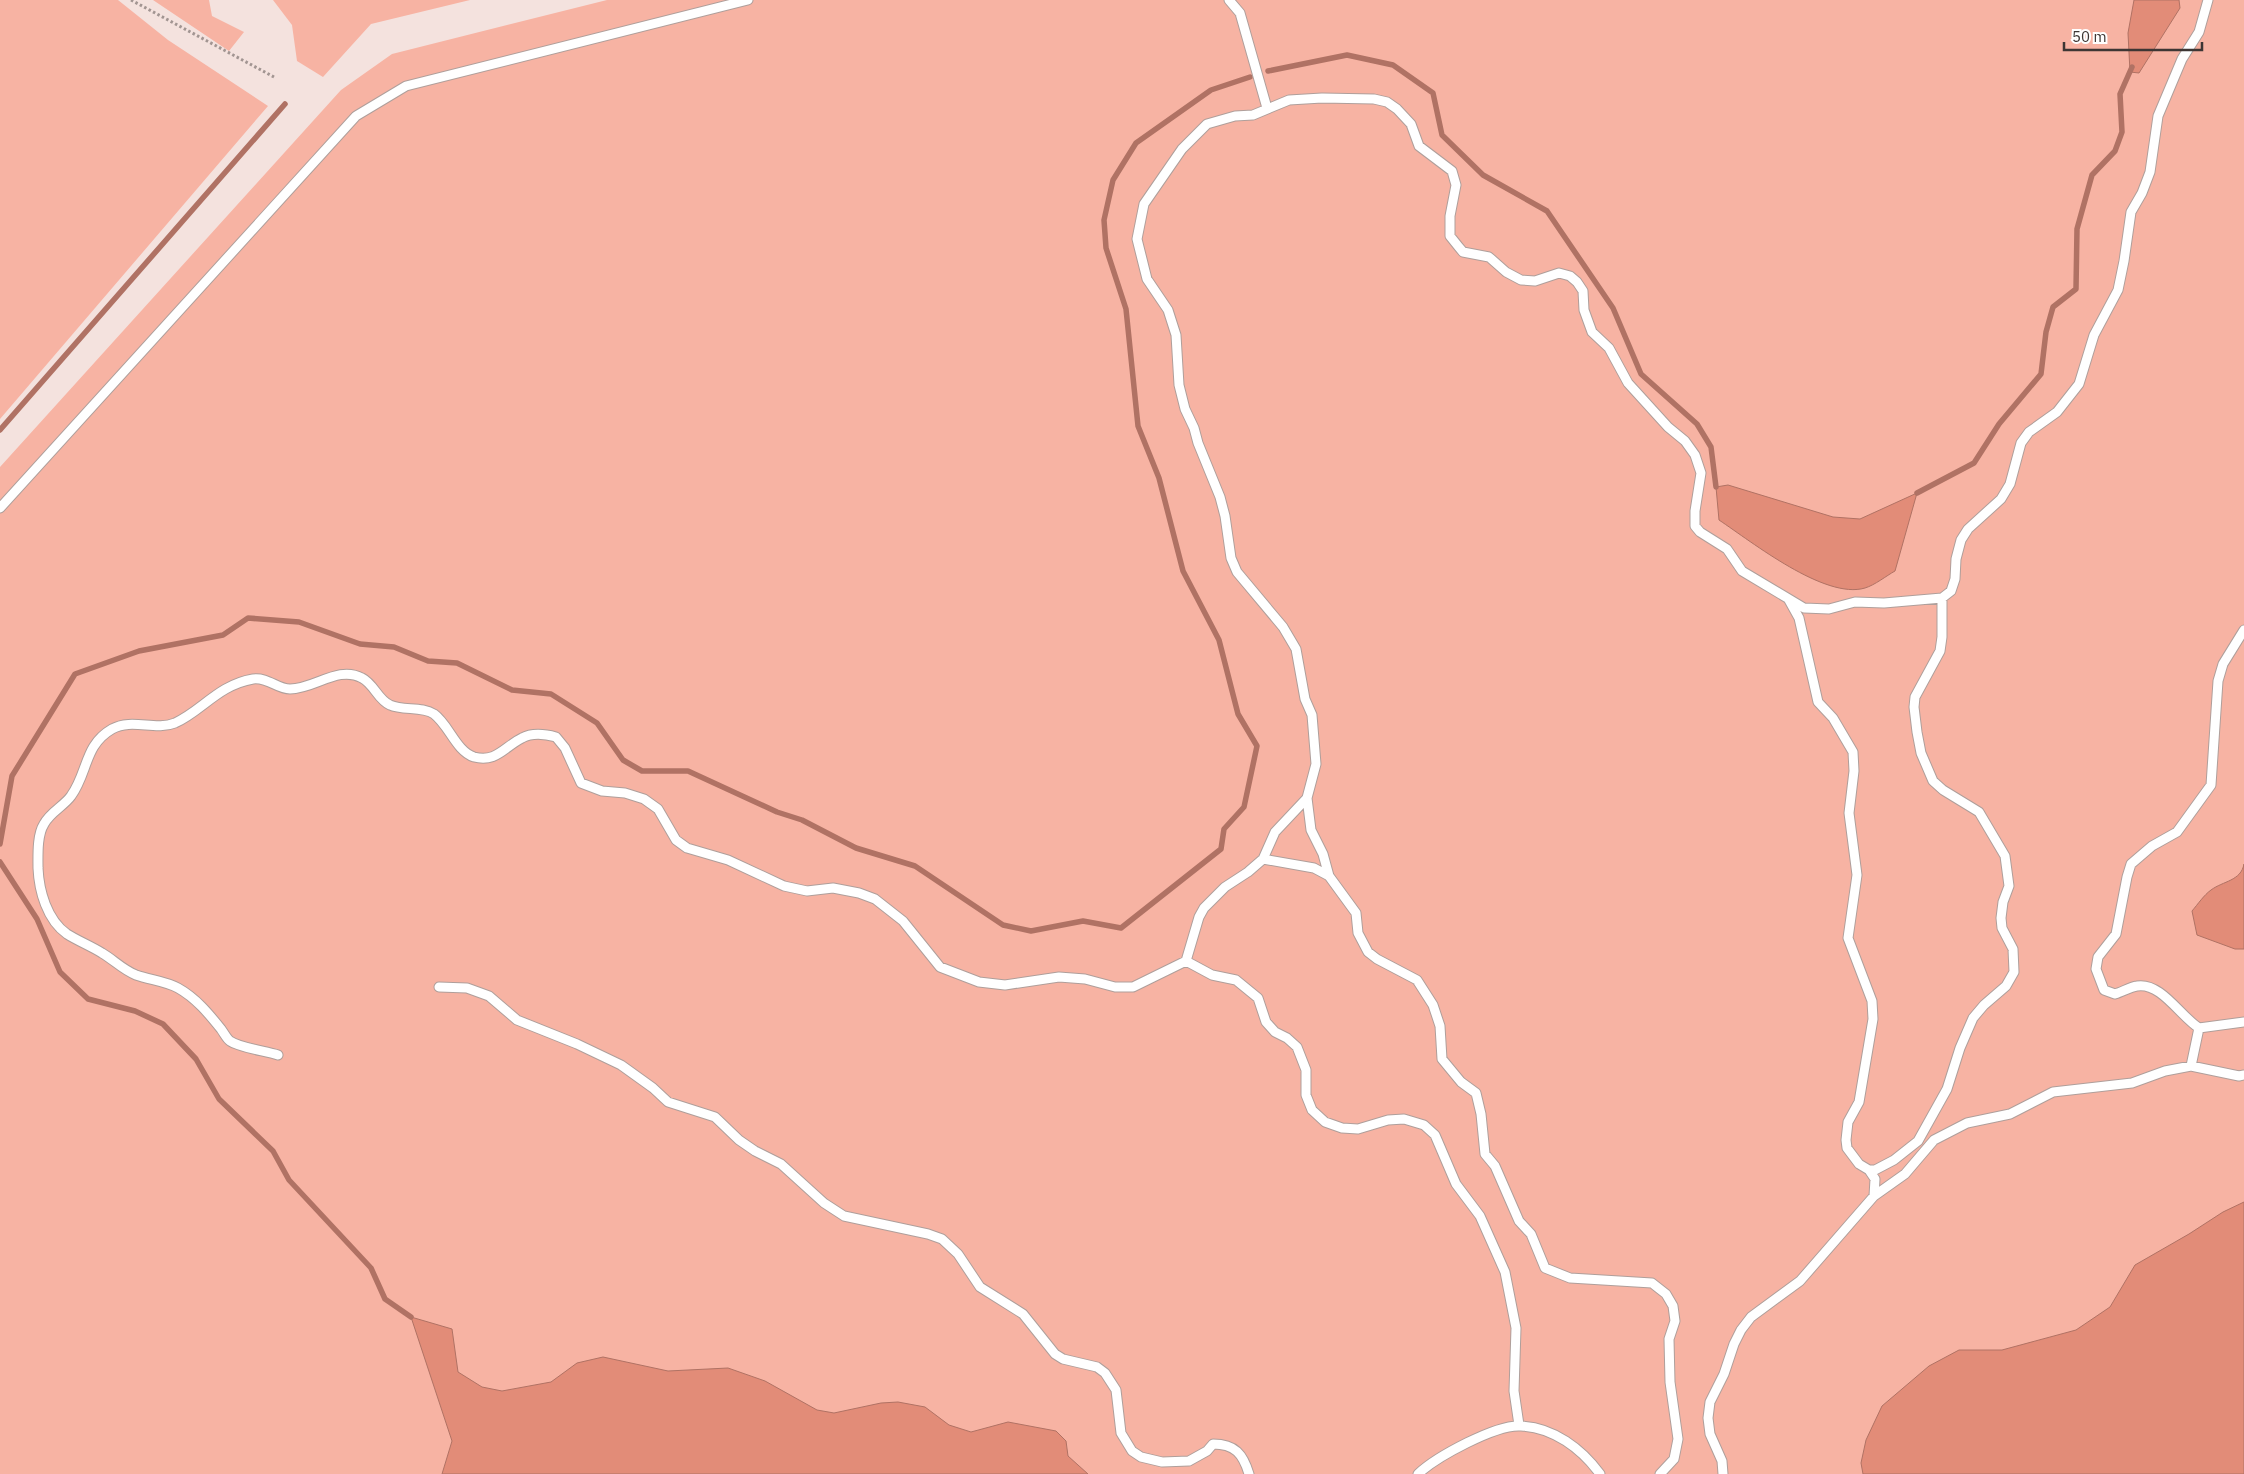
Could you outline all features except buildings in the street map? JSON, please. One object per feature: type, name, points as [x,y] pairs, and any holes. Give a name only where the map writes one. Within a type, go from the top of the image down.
[{"type":"lane","points":[[0,508],[356,116],[406,86],[748,0]]},
{"type":"lane","points":[[1229,0],[1240,13],[1266,108]]},
{"type":"lane","points":[[1660,1474],[1674,1459],[1678,1439],[1670,1382],[1668,1340],[1675,1321],[1672,1306],[1666,1294],[1652,1283],[1570,1278],[1545,1268],[1531,1234],[1519,1221],[1495,1166],[1485,1154],[1481,1114],[1476,1093],[1461,1082],[1442,1059],[1440,1026],[1433,1005],[1417,980],[1377,959],[1368,952],[1358,932],[1356,913],[1329,876],[1323,854],[1311,830],[1307,798],[1316,764],[1315,740],[1312,715],[1304,699],[1296,649],[1283,627],[1237,572],[1231,558],[1225,516],[1220,497],[1185,409],[1179,385],[1176,335],[1168,310],[1147,279],[1138,240],[1144,204],[1182,149],[1207,124],[1235,116],[1253,115],[1289,100],[1322,98],[1374,99],[1387,102],[1406,116],[1419,146],[1452,170],[1456,184],[1450,216],[1450,236],[1463,252],[1477,253],[1489,257],[1506,272],[1522,280],[1535,281],[1559,274],[1570,276],[1578,282],[1583,291],[1584,310],[1592,332],[1609,348],[1628,383],[1695,455],[1702,473],[1695,511],[1695,526],[1700,532],[1727,549],[1742,571],[1804,608],[1829,609],[1855,602],[1884,603],[1942,598],[1951,591],[1955,579],[1956,559],[1961,540],[1968,529],[2001,499],[2010,484],[2021,443],[2029,432],[2057,412],[2078,384],[2094,335],[2118,290],[2129,220],[2150,172],[2158,116],[2182,59],[2199,32],[2208,0]]},
{"type":"lane","points":[[1869,1170],[1875,1170],[1894,1160],[1918,1141],[1947,1088],[1960,1048],[1973,1018],[2006,986],[2014,972],[2013,949],[2002,928],[2001,918],[2009,886],[2005,856],[1979,812],[1943,790],[1933,781],[1920,753],[1916,732],[1915,697],[1940,651],[1942,598]]},
{"type":"lane","points":[[1788,600],[1799,618],[1818,702],[1833,718],[1853,752],[1854,771],[1849,813],[1857,875],[1848,938],[1872,1001],[1873,1019],[1859,1102],[1848,1122],[1846,1140],[1847,1148],[1860,1164],[1869,1170],[1875,1179],[1874,1196]]},
{"type":"lane","points":[[2244,630],[2223,664],[2218,681],[2211,785],[2177,832],[2152,846],[2131,864],[2125,886],[2118,928],[2098,957],[2096,969],[2104,990],[2115,994],[2136,986],[2156,990],[2170,1001],[2184,1018],[2199,1028],[2244,1022]]},
{"type":"lane","points":[[278,1055],[230,1041],[205,1009],[179,988],[126,971],[101,952],[67,934],[46,907],[39,881],[40,836],[43,824],[68,801],[78,786],[90,750],[99,741],[111,730],[122,726],[166,726],[177,722],[222,690],[252,679],[265,679],[282,688],[292,689],[345,673],[355,675],[365,679],[383,700],[391,706],[431,712],[447,727],[465,753],[475,757],[489,759],[502,754],[522,738],[534,734],[556,737],[565,748],[580,783],[602,791],[625,793],[644,799],[658,809],[676,840],[687,848],[728,860],[784,886],[807,891],[833,888],[858,893],[874,899],[903,922],[940,967],[979,982],[1005,985],[1059,976],[1085,979],[1115,987],[1133,986],[1186,961],[1198,917],[1204,908],[1225,886],[1248,872],[1263,859],[1275,832],[1307,798]]},
{"type":"lane","points":[[1263,859],[1314,868],[1329,876]]},
{"type":"lane","points":[[1186,961],[1212,975],[1236,980],[1258,998],[1266,1022],[1275,1032],[1287,1038],[1297,1047],[1306,1070],[1306,1095],[1312,1110],[1325,1122],[1342,1128],[1358,1129],[1388,1120],[1412,1120],[1424,1126],[1435,1135],[1456,1184],[1480,1216],[1505,1272],[1516,1328],[1514,1390],[1519,1425]]},
{"type":"lane","points":[[439,987],[458,986],[489,996],[517,1020],[621,1065],[653,1088],[668,1102],[715,1117],[739,1140],[755,1151],[781,1164],[824,1203],[844,1216],[928,1234],[942,1239],[958,1254],[980,1287],[1023,1314],[1055,1354],[1063,1359],[1097,1367],[1105,1373],[1116,1390],[1121,1434],[1132,1451],[1152,1460],[1190,1461],[1213,1444],[1228,1445],[1242,1455],[1249,1474]]},
{"type":"lane","points":[[2191,1066],[2199,1028]]},
{"type":"lane","points":[[1723,1474],[1722,1461],[1710,1434],[1708,1418],[1710,1402],[1724,1374],[1734,1344],[1750,1317],[1800,1281],[1874,1196],[1905,1174],[1934,1140],[1967,1123],[2010,1114],[2053,1092],[2132,1084],[2165,1071],[2191,1066],[2239,1076],[2244,1075]]},
{"type":"lane","points":[[1418,1474],[1461,1445],[1481,1436],[1519,1425],[1538,1428],[1576,1447],[1600,1474]]},
{"type":"path","points":[[131,0],[274,77]]},
{"type":"shaded area","points":[[0,0],[118,0],[168,40],[268,106],[0,419]]},
{"type":"shaded area","points":[[153,0],[209,0],[212,16],[244,32],[229,51]]},
{"type":"shaded area","points":[[273,0],[470,0],[371,24],[323,77],[297,61],[292,25]]},
{"type":"shaded area","points":[[607,0],[2244,0],[2244,1474],[0,1474],[0,467],[341,90],[392,54]]},
{"type":"shaded area","points":[[2134,0],[2179,0],[2180,8],[2139,73],[2130,72],[2128,33]]},
{"type":"shaded area","points":[[1728,485],[1833,517],[1860,519],[1917,493],[1895,571],[1869,587],[1849,589],[1830,586],[1789,567],[1719,520],[1716,487]]},
{"type":"shaded area","points":[[2244,864],[2244,949],[2235,949],[2197,935],[2192,911],[2211,890],[2239,874]]},
{"type":"shaded area","points":[[2244,1202],[2244,1474],[1863,1474],[1861,1463],[1866,1440],[1882,1406],[1929,1366],[1959,1350],[2002,1350],[2076,1330],[2110,1307],[2135,1265],[2223,1212]]},
{"type":"shaded area","points":[[411,1317],[452,1329],[458,1372],[482,1387],[502,1391],[551,1382],[577,1363],[603,1357],[668,1371],[728,1368],[765,1381],[817,1410],[834,1413],[881,1403],[898,1402],[925,1407],[949,1425],[971,1432],[1008,1422],[1056,1431],[1066,1441],[1068,1456],[1088,1474],[442,1474],[452,1441]]},
{"type":"waterway","points":[[1268,71],[1347,55],[1393,65],[1433,93],[1442,135],[1483,175],[1547,211],[1613,308],[1641,374],[1697,424],[1711,447],[1716,487]]},
{"type":"waterway","points":[[1917,493],[1974,463],[1999,424],[2041,374],[2046,332],[2053,307],[2076,289],[2077,229],[2092,175],[2115,151],[2122,132],[2120,94],[2132,67]]},
{"type":"waterway","points":[[0,844],[12,776],[75,674],[139,651],[223,635],[248,618],[299,622],[360,644],[394,647],[428,661],[457,663],[512,690],[551,694],[597,723],[623,760],[642,771],[688,771],[777,812],[802,820],[856,848],[915,866],[1003,925],[1031,931],[1083,921],[1121,928],[1221,849],[1224,829],[1244,807],[1257,746],[1238,714],[1219,640],[1183,571],[1159,478],[1138,426],[1126,309],[1106,248],[1104,220],[1113,180],[1136,143],[1211,90],[1250,77]]},
{"type":"waterway","points":[[0,430],[285,104]]},
{"type":"waterway","points":[[0,862],[37,919],[60,972],[88,999],[135,1011],[163,1024],[196,1059],[219,1099],[273,1151],[289,1180],[371,1268],[385,1299],[411,1317]]}]
